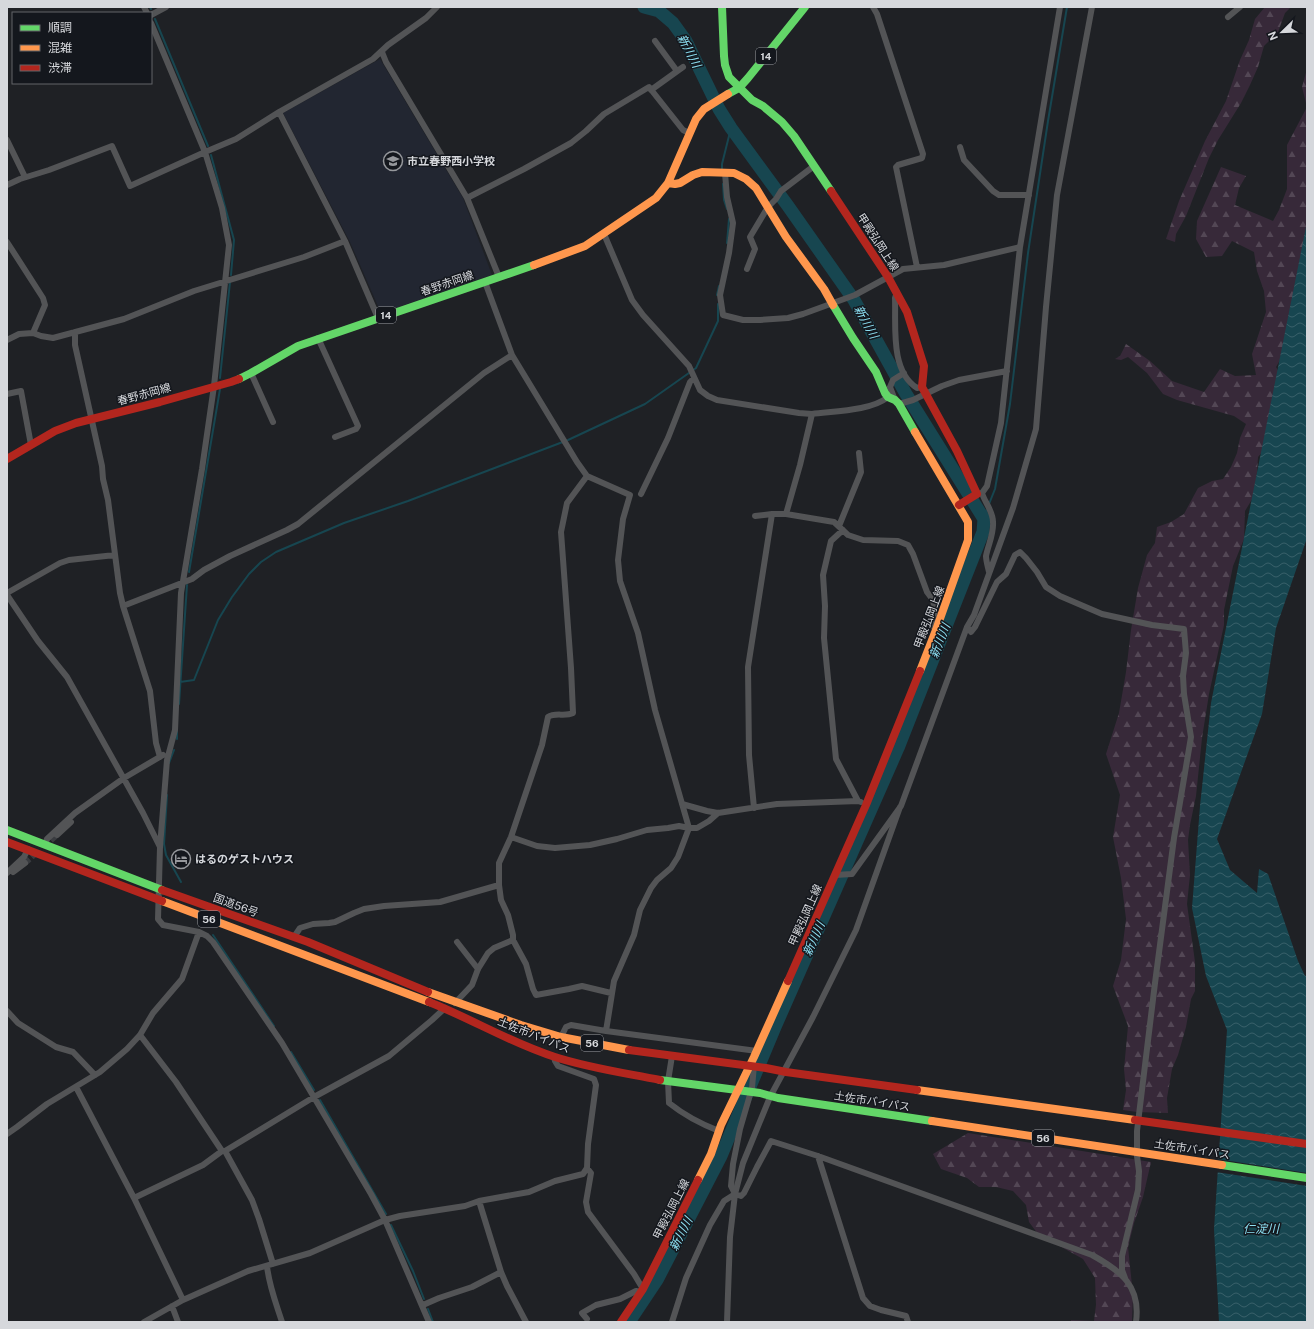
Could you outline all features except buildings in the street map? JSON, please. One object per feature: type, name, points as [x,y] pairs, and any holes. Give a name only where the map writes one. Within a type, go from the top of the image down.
[{"type":"main road","name":"甲殿弘岡上線","points":[[722,7],[725,65],[729,77],[752,100],[763,106],[782,122],[794,136],[888,277],[907,312],[924,366],[923,391]]},
{"type":"main road","name":"春野赤岡線","points":[[7,459],[55,431],[76,423],[231,382],[251,373],[298,346],[318,338],[485,282],[585,246],[656,198],[668,183],[696,119],[704,109],[739,88],[805,7]]},
{"type":"main road","name":"甲殿弘岡上線","points":[[621,1322],[642,1291],[711,1154],[721,1125],[756,1054],[835,875],[862,803],[936,630],[968,540],[969,531],[968,522],[959,505],[894,400],[885,392],[876,372],[853,338],[824,290],[786,237],[756,188],[746,178],[734,173],[702,172],[676,184],[668,183]]},
{"type":"main road","points":[[923,391],[979,493],[959,505]]},
{"type":"main road","name":"国道56号","points":[[7,830],[159,889],[294,937],[430,993],[456,1002]]},
{"type":"main road","name":"国道56号","points":[[7,842],[444,1008]]},
{"type":"main road","name":"土佐市バイパス","points":[[456,1002],[521,1025],[562,1037],[621,1049],[733,1063],[785,1072],[1307,1144]]},
{"type":"main road","name":"土佐市バイパス","points":[[444,1008],[514,1041],[554,1057],[597,1068],[668,1081],[730,1088],[774,1097],[1307,1178]]},
{"type":"street","points":[[152,14],[166,7]]},
{"type":"street","points":[[7,185],[25,177],[49,170],[112,146],[130,186],[236,139],[279,112],[373,59],[388,45],[426,18],[437,7]]},
{"type":"street","points":[[873,7],[877,14],[923,154],[922,158],[898,165],[896,167],[917,267]]},
{"type":"street","points":[[989,573],[986,558],[991,539],[993,522],[991,511],[979,493],[987,486],[1001,423],[1020,247],[1060,7]]},
{"type":"street","points":[[727,1322],[730,1237],[736,1194],[743,1163],[785,1072],[856,930],[900,807],[967,627],[974,615],[1013,508],[1036,429],[1057,195],[1092,7]]},
{"type":"street","points":[[1228,17],[1240,7]]},
{"type":"street","points":[[152,25],[204,152],[222,208],[229,245],[214,386],[181,594],[175,730],[167,760],[160,846],[158,919],[163,925],[199,932],[207,936],[213,942],[282,1043],[385,1220],[430,1322]]},
{"type":"street","points":[[655,41],[677,71]]},
{"type":"street","points":[[382,52],[386,62],[467,198],[499,277]]},
{"type":"street","points":[[651,90],[683,67]]},
{"type":"street","points":[[467,198],[524,169],[571,142],[586,131],[604,114],[649,87],[683,130],[689,133]]},
{"type":"street","points":[[279,112],[345,241],[378,318]]},
{"type":"street","points":[[7,140],[25,177]]},
{"type":"street","points":[[960,147],[964,160],[993,191],[999,195],[1029,195]]},
{"type":"street","points":[[747,269],[755,249],[750,237],[768,207],[781,191],[814,166]]},
{"type":"street","points":[[723,173],[733,223],[729,254],[720,295],[723,315],[742,320],[788,318],[856,295],[903,269],[944,265],[1020,247]]},
{"type":"street","points":[[604,234],[632,300],[689,366],[700,390],[717,400],[812,414],[865,407],[894,400],[910,400],[923,391],[959,380],[1007,371]]},
{"type":"street","points":[[7,340],[19,334],[33,333],[40,336],[53,338],[124,319],[194,291],[304,257],[345,241]]},
{"type":"street","points":[[7,242],[43,298],[45,305],[33,333]]},
{"type":"street","points":[[485,282],[512,355],[587,476],[630,495],[623,519],[618,560],[620,581],[638,633],[655,710],[689,828],[678,857],[671,868],[656,880],[650,888],[640,910],[634,935],[614,981],[606,1031]]},
{"type":"street","points":[[894,400],[890,387],[898,376],[899,363],[896,351],[895,298],[897,292]]},
{"type":"street","points":[[75,332],[75,345],[92,419],[108,500],[120,593],[150,691],[156,743],[160,757]]},
{"type":"street","points":[[318,338],[358,426],[356,429],[335,437]]},
{"type":"street","points":[[123,606],[192,579],[204,570],[230,556],[298,524],[484,374],[512,355]]},
{"type":"street","points":[[251,373],[273,422]]},
{"type":"street","points":[[641,494],[668,438],[690,382],[694,376]]},
{"type":"street","points":[[898,376],[923,391]]},
{"type":"street","points":[[7,394],[21,391],[32,445]]},
{"type":"street","points":[[786,514],[800,465],[812,414]]},
{"type":"street","points":[[682,804],[707,812],[718,813],[777,804],[862,803],[836,759],[824,638],[824,574],[831,541],[841,528],[861,472],[859,453]]},
{"type":"street","points":[[587,476],[567,503],[561,532],[573,713],[568,715],[551,715],[548,717],[542,745],[511,837],[499,863],[499,885],[501,900],[508,915],[513,940],[526,964],[536,995],[582,986],[611,994]]},
{"type":"street","points":[[754,808],[749,756],[748,667],[772,514]]},
{"type":"street","points":[[755,516],[786,514],[834,522],[848,535],[863,540],[898,541],[908,545],[913,554],[927,592],[933,600],[935,610],[932,625],[936,630]]},
{"type":"street","points":[[967,627],[970,632],[975,627],[997,582],[1006,574],[1015,555],[1020,552],[1030,562],[1046,587],[1060,596],[1102,614],[1152,625],[1184,629],[1186,653],[1183,676],[1184,694],[1192,737],[1174,838],[1153,999],[1137,1131],[1137,1156],[1140,1171],[1138,1190],[1122,1256],[1122,1270],[1125,1278]]},
{"type":"street","points":[[115,555],[69,560],[60,563],[7,594],[34,636],[67,677],[124,778],[160,846]]},
{"type":"street","points":[[45,845],[47,839],[76,813],[124,778],[169,753]]},
{"type":"street","points":[[835,875],[852,874],[900,807]]},
{"type":"street","points":[[57,835],[77,817],[76,813]]},
{"type":"street","points":[[511,837],[537,846],[555,848],[590,845],[618,839],[647,830],[679,826],[697,828],[709,821],[718,813]]},
{"type":"street","points":[[7,873],[24,857],[28,849]]},
{"type":"street","points":[[7,876],[25,863]]},
{"type":"street","points":[[294,937],[300,928],[313,924],[329,924],[364,909],[440,902],[499,885]]},
{"type":"street","points":[[7,1134],[47,1104],[95,1075],[127,1049],[140,1035],[153,1013],[182,979],[199,932]]},
{"type":"street","points":[[134,1198],[203,1164],[314,1097],[389,1056],[444,1008],[456,1002],[472,984],[478,969],[488,953],[494,948],[513,940]]},
{"type":"street","points":[[457,942],[478,969]]},
{"type":"street","points":[[7,1010],[18,1023],[56,1047],[73,1052],[95,1075]]},
{"type":"street","points":[[562,1037],[566,1028],[571,1025],[756,1054],[752,1088],[740,1129],[733,1164],[731,1186],[736,1194]]},
{"type":"street","points":[[140,1035],[176,1082],[224,1151],[252,1200],[259,1219],[270,1265],[269,1284],[282,1322]]},
{"type":"street","points":[[672,1056],[668,1081],[669,1103],[679,1111],[708,1127],[719,1131]]},
{"type":"street","points":[[144,1322],[183,1300],[248,1271],[310,1253],[385,1220],[400,1216],[465,1206],[479,1201],[530,1192],[555,1182],[583,1174],[587,1168],[588,1144],[596,1085],[594,1079],[558,1066],[554,1057]]},
{"type":"street","points":[[76,1087],[134,1198],[183,1300]]},
{"type":"street","points":[[672,1322],[686,1278],[710,1225],[724,1201],[736,1194],[740,1196],[744,1193],[771,1141],[818,1156],[1092,1255],[1110,1265],[1130,1284],[1137,1305],[1136,1322]]},
{"type":"street","points":[[818,1156],[863,1298],[870,1306],[906,1316],[908,1322]]},
{"type":"street","points":[[587,1168],[591,1172],[586,1202],[588,1212],[634,1274],[642,1291],[636,1291],[620,1299],[596,1305],[582,1313],[587,1319]]},
{"type":"street","points":[[479,1201],[501,1272],[526,1322]]},
{"type":"street","points":[[423,1305],[472,1287],[501,1272]]},
{"type":"street","points":[[172,1306],[178,1322]]},
{"type":"shaded area","points":[[380,59],[463,198],[492,275],[381,313],[350,242],[283,113]]},
{"type":"green space","points":[[1265,7],[1291,7],[1285,13],[1278,32],[1264,46],[1258,67],[1250,85],[1209,158],[1186,216],[1176,234],[1175,242],[1166,239],[1179,201],[1205,141],[1226,101],[1240,60],[1249,40],[1255,19]]},
{"type":"green space","points":[[1307,69],[1307,107],[1302,87]]},
{"type":"green space","points":[[1307,107],[1307,276],[1283,355],[1276,367],[1283,380],[1268,445],[1258,457],[1254,496],[1245,511],[1244,539],[1233,566],[1224,610],[1224,625],[1209,694],[1202,738],[1196,796],[1188,840],[1190,875],[1187,904],[1195,962],[1195,991],[1191,999],[1186,1027],[1178,1055],[1172,1069],[1167,1098],[1168,1113],[1123,1110],[1126,1090],[1124,1069],[1128,1026],[1113,986],[1121,960],[1126,919],[1121,878],[1113,837],[1120,795],[1106,754],[1119,713],[1138,588],[1147,555],[1155,543],[1157,527],[1171,522],[1184,514],[1198,488],[1212,481],[1223,479],[1231,467],[1237,453],[1240,438],[1246,424],[1234,416],[1177,400],[1163,394],[1147,373],[1128,357],[1121,360],[1115,359],[1120,356],[1126,344],[1150,361],[1172,381],[1204,392],[1220,369],[1235,376],[1256,375],[1252,354],[1266,312],[1264,291],[1257,271],[1254,252],[1232,241],[1222,256],[1206,257],[1196,239],[1197,221],[1221,167],[1246,176],[1239,188],[1235,205],[1273,221],[1287,189],[1287,145]]},
{"type":"green space","points":[[968,1133],[1151,1162],[1143,1197],[1128,1247],[1133,1295],[1132,1322],[1071,1322],[1071,1320],[1094,1321],[1096,1305],[1095,1278],[1083,1259],[1038,1234],[1029,1222],[1026,1205],[1013,1191],[996,1187],[979,1187],[967,1178],[941,1169],[933,1154]]},
{"type":"water","name":"仁淀川","points":[[1307,222],[1307,538],[1276,628],[1262,714],[1217,839],[1230,870],[1257,893],[1259,869],[1268,874],[1298,961],[1305,976],[1307,975],[1307,1322],[1219,1322],[1214,1229],[1227,1030],[1206,976],[1192,908],[1200,806],[1211,703]]},
{"type":"pier","points":[[1217,1159],[1307,1173],[1307,1186],[1216,1172]]},
{"type":"waterway","name":"新川川","points":[[629,1322],[657,1280],[721,1156],[775,1027],[898,748],[983,532],[984,519],[906,394],[854,300],[719,109],[686,41],[673,23],[659,11],[644,7]]},
{"type":"waterway","points":[[989,504],[995,489],[1010,404],[1028,253],[1067,7]]},
{"type":"waterway","points":[[155,19],[208,146]]},
{"type":"waterway","points":[[722,170],[722,164],[731,128]]},
{"type":"waterway","points":[[211,155],[234,240],[231,275]]},
{"type":"waterway","points":[[723,184],[724,200],[727,209]]},
{"type":"waterway","points":[[727,243],[729,219]]},
{"type":"waterway","points":[[220,378],[230,282]]},
{"type":"waterway","points":[[717,295],[719,286]]},
{"type":"waterway","points":[[180,682],[194,680],[218,620],[232,597],[249,574],[261,562],[276,552],[344,523],[408,501],[568,440],[645,404],[696,368],[718,321],[718,304]]},
{"type":"waterway","points":[[189,572],[220,389]]},
{"type":"waterway","points":[[984,519],[988,508]]},
{"type":"waterway","points":[[179,704],[187,585]]},
{"type":"waterway","points":[[177,731],[177,739]]},
{"type":"waterway","points":[[169,763],[174,750]]},
{"type":"waterway","points":[[167,795],[164,844],[166,855],[181,882]]},
{"type":"waterway","points":[[213,935],[274,1026]]},
{"type":"waterway","points":[[291,1052],[314,1090]]},
{"type":"waterway","points":[[320,1100],[386,1214]]},
{"type":"waterway","points":[[391,1225],[413,1271],[424,1299]]},
{"type":"waterway","points":[[428,1309],[433,1322]]},
{"type":"tunnel","points":[[44,846],[57,835]]},
{"type":"tunnel","points":[[25,863],[37,852]]},
{"type":"traffic: fast","points":[[722,7],[724,56],[729,77],[752,100],[763,106],[782,122],[794,136],[831,191]]},
{"type":"traffic: fast","points":[[728,94],[739,88],[748,78],[805,7]]},
{"type":"traffic: fast","points":[[239,379],[298,346],[534,265]]},
{"type":"traffic: fast","points":[[833,305],[876,372],[885,393],[888,397],[895,400],[899,404],[915,432]]},
{"type":"traffic: fast","points":[[7,830],[162,890]]},
{"type":"traffic: fast","points":[[660,1080],[760,1093],[778,1098],[932,1121]]},
{"type":"traffic: fast","points":[[1222,1165],[1307,1178]]},
{"type":"traffic: slow","points":[[534,265],[585,246],[656,198],[668,183],[696,119],[704,109],[728,94]]},
{"type":"traffic: slow","points":[[668,183],[680,183],[693,175],[702,172],[734,173],[746,179],[756,188],[786,237],[824,289],[833,305]]},
{"type":"traffic: slow","points":[[915,432],[968,522],[968,540],[920,671]]},
{"type":"traffic: slow","points":[[162,901],[429,1002]]},
{"type":"traffic: slow","points":[[698,1180],[711,1154],[721,1125],[754,1057],[788,981]]},
{"type":"traffic: slow","points":[[428,992],[521,1025],[561,1037],[629,1050]]},
{"type":"traffic: slow","points":[[917,1090],[1135,1120]]},
{"type":"traffic: slow","points":[[932,1121],[1222,1165]]},
{"type":"traffic: jam","points":[[831,191],[888,277],[907,312],[924,366],[922,387],[957,451],[977,494],[959,505]]},
{"type":"traffic: jam","points":[[7,459],[55,431],[76,423],[160,402],[239,379]]},
{"type":"traffic: jam","points":[[788,981],[866,805],[920,671]]},
{"type":"traffic: jam","points":[[7,842],[162,901]]},
{"type":"traffic: jam","points":[[162,890],[308,942],[428,992]]},
{"type":"traffic: jam","points":[[429,1002],[523,1045],[555,1057],[594,1067],[660,1080]]},
{"type":"traffic: jam","points":[[629,1050],[917,1090]]},
{"type":"traffic: jam","points":[[1135,1120],[1307,1144]]},
{"type":"traffic: jam","points":[[621,1322],[643,1289],[698,1180]]},
{"type":"place","name":"市立春野西小学校","points":[[393,161]]},
{"type":"place","name":"はるのゲストハウス","points":[[181,859]]}]
